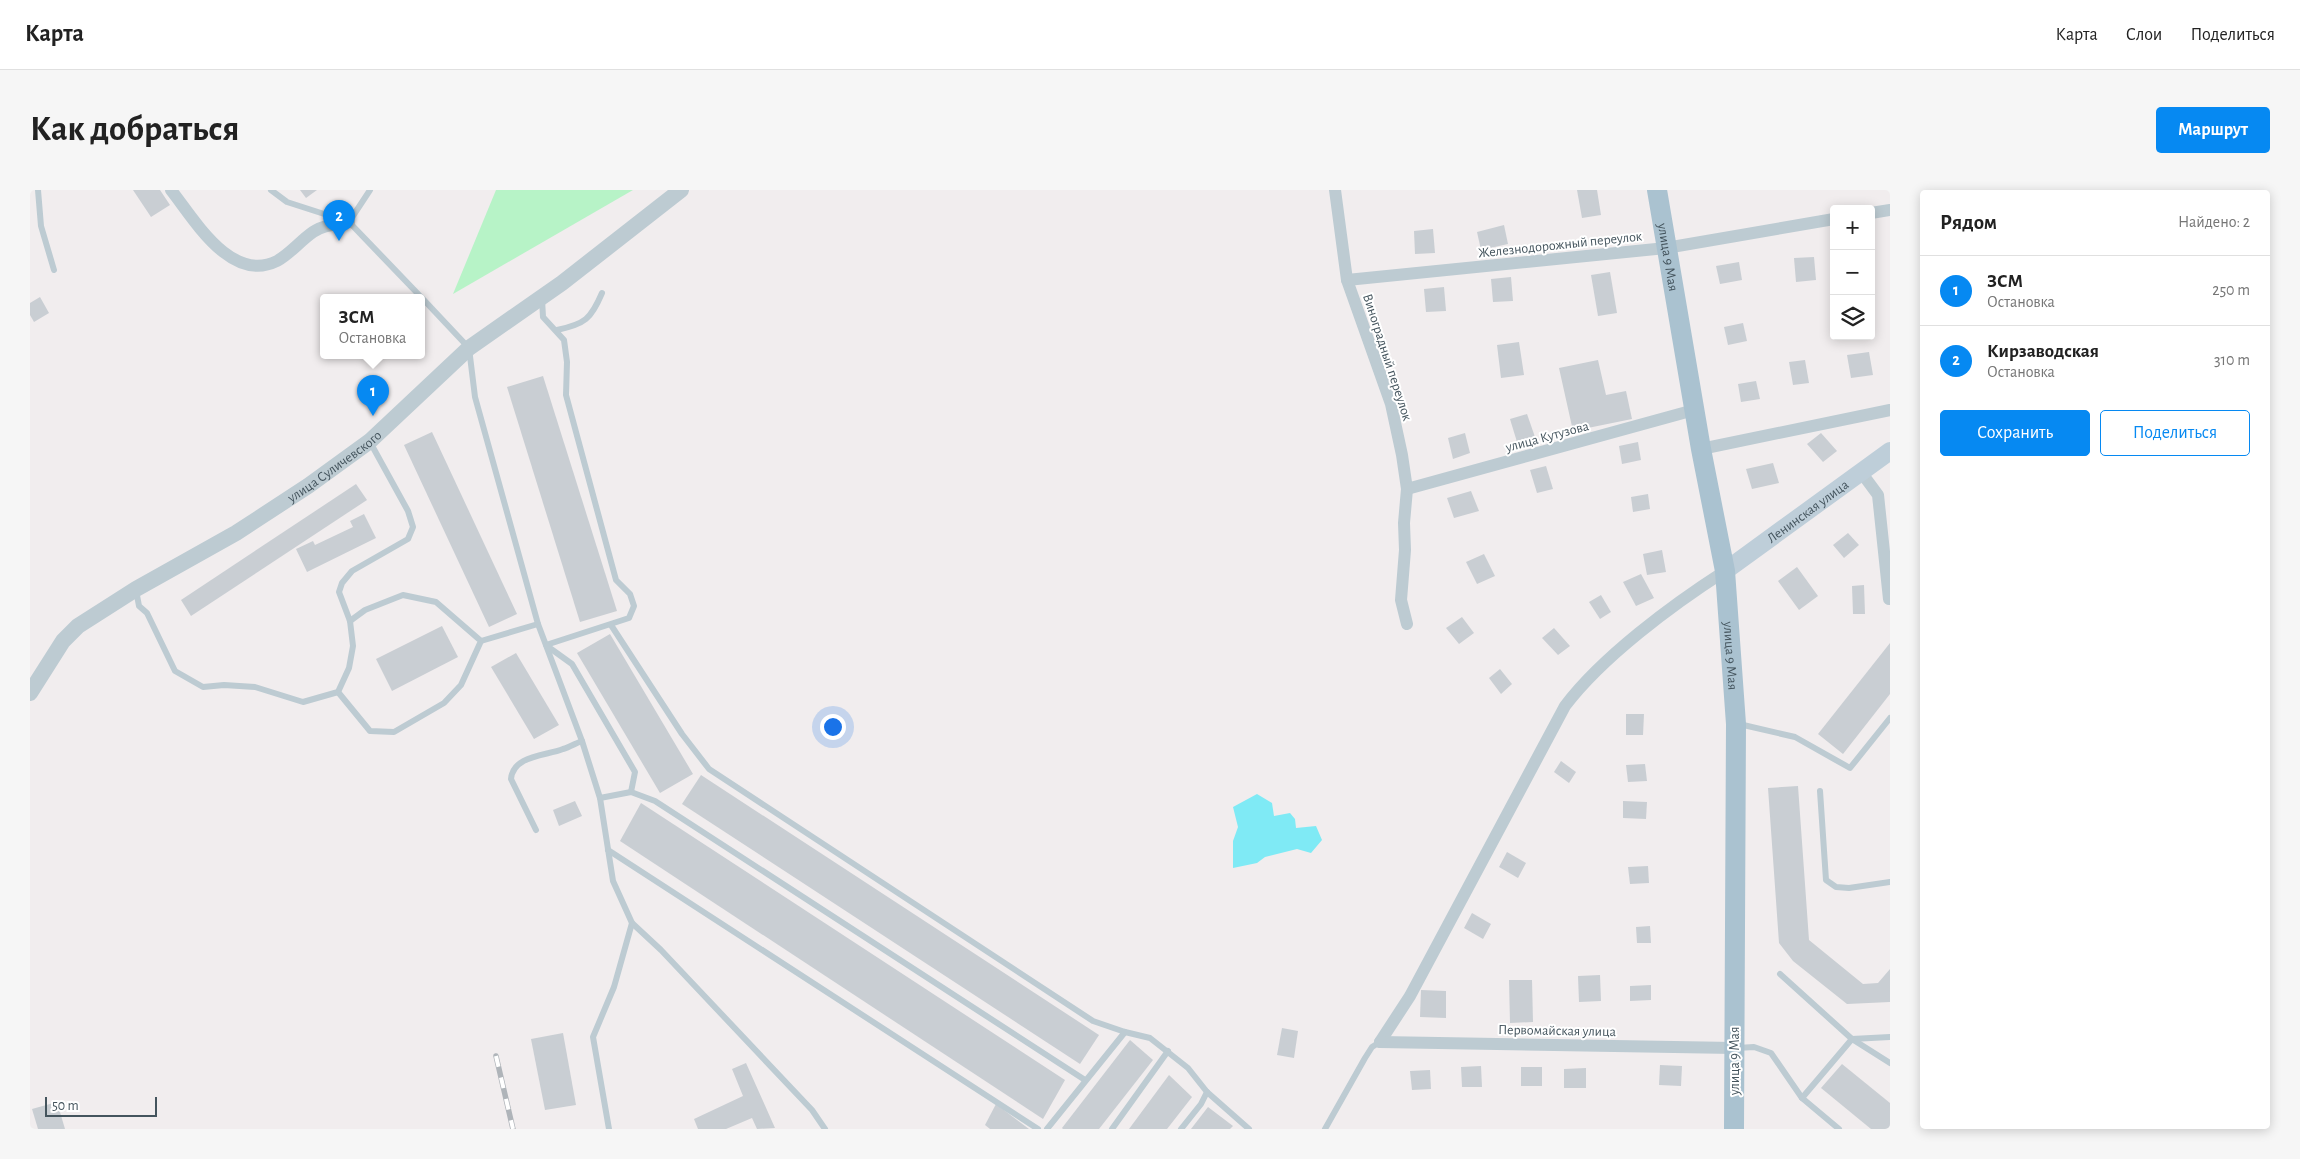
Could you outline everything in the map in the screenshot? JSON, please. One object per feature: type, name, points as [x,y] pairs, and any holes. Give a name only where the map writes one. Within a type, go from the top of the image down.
[{"type":"main road","name":"улица 9 Мая","points":[[1657,190],[1694,410],[1725,571],[1736,724],[1734,1129]]},
{"type":"main road","name":"Ленинская улица","points":[[1725,571],[1890,450]]},
{"type":"street","points":[[171,190],[218,250],[239,262],[252,265],[276,262],[313,232],[324,226],[349,222]]},
{"type":"street","name":"улица Суличевского","points":[[30,693],[63,641],[78,626],[136,589],[269,512],[370,441],[469,348],[542,296],[681,190]]},
{"type":"street","name":"Виноградный переулок","points":[[1335,190],[1347,280],[1391,404],[1407,488],[1404,523],[1406,550],[1401,600],[1407,624]]},
{"type":"street","points":[[1875,212],[1890,210]]},
{"type":"street","name":"Железнодорожный переулок","points":[[1347,280],[1666,248],[1830,221]]},
{"type":"street","name":"улица Кутузова","points":[[1407,488],[1694,410]]},
{"type":"street","points":[[1701,449],[1890,410]]},
{"type":"street","points":[[1861,472],[1878,495],[1889,599]]},
{"type":"street","points":[[1380,1042],[1410,996],[1566,706],[1582,684],[1642,632],[1696,590],[1725,571]]},
{"type":"street","name":"Первомайская улица","points":[[1380,1042],[1734,1048]]},
{"type":"lane","points":[[38,190],[41,226],[54,270]]},
{"type":"lane","points":[[271,190],[288,202],[349,222],[417,294]]},
{"type":"lane","points":[[349,222],[370,190]]},
{"type":"lane","points":[[557,330],[578,326],[593,314],[602,293]]},
{"type":"lane","points":[[542,296],[543,317],[557,330],[564,340],[567,362],[566,395],[616,580],[630,594],[634,606],[629,618],[546,645]]},
{"type":"lane","points":[[425,302],[469,348],[475,397],[538,624],[582,741],[600,798],[613,882],[632,923],[661,950],[812,1110],[825,1129]]},
{"type":"lane","points":[[136,589],[139,606],[147,613],[175,671],[203,687],[224,685],[255,687],[303,702],[338,692],[349,668],[352,646],[350,621],[339,592],[342,583],[352,571],[408,539],[412,527],[408,511],[370,441]]},
{"type":"lane","points":[[350,621],[365,610],[403,595],[436,602],[481,641]]},
{"type":"lane","points":[[338,692],[370,731],[394,732],[444,703],[461,686],[481,641],[538,624]]},
{"type":"lane","points":[[611,625],[682,734],[709,769],[1093,1021],[1150,1038],[1188,1068],[1207,1092],[1249,1129]]},
{"type":"lane","points":[[546,645],[572,664],[635,772],[631,792]]},
{"type":"lane","points":[[1736,724],[1795,737],[1850,768],[1890,718]]},
{"type":"lane","points":[[536,830],[511,779],[512,773],[524,760],[563,750],[582,741]]},
{"type":"lane","points":[[1820,791],[1826,880],[1836,887],[1849,888],[1890,882]]},
{"type":"lane","points":[[600,798],[631,792],[655,801],[1085,1080]]},
{"type":"lane","points":[[608,850],[1038,1129]]},
{"type":"lane","points":[[609,1129],[593,1037],[614,987],[632,923]]},
{"type":"lane","points":[[1780,974],[1852,1039],[1890,1063]]},
{"type":"lane","points":[[1047,1129],[1125,1032]]},
{"type":"lane","points":[[1802,1098],[1852,1039],[1890,1037]]},
{"type":"lane","points":[[1325,1129],[1372,1047],[1380,1042]]},
{"type":"lane","points":[[1734,1048],[1754,1047],[1771,1053],[1802,1098],[1839,1129]]},
{"type":"lane","points":[[1112,1129],[1168,1051]]},
{"type":"lane","points":[[1181,1129],[1201,1104],[1207,1092]]},
{"type":"green space","points":[[496,190],[633,190],[453,294]]},
{"type":"water","points":[[1257,794],[1272,803],[1274,816],[1290,813],[1295,819],[1296,828],[1316,826],[1322,840],[1311,853],[1297,849],[1265,857],[1257,863],[1233,868],[1233,841],[1238,827],[1233,807]]},
{"type":"building","points":[[133,190],[160,190],[170,205],[151,217]]},
{"type":"building","points":[[300,190],[317,190],[306,198]]},
{"type":"building","points":[[1577,190],[1597,190],[1601,215],[1582,218]]},
{"type":"building","points":[[1504,225],[1508,244],[1481,250],[1477,232]]},
{"type":"building","points":[[1433,229],[1435,253],[1415,254],[1414,231]]},
{"type":"building","points":[[1814,257],[1816,280],[1796,282],[1794,258]]},
{"type":"building","points":[[1739,262],[1742,280],[1720,284],[1716,266]]},
{"type":"building","points":[[1610,272],[1617,313],[1598,316],[1591,275]]},
{"type":"building","points":[[1511,277],[1513,301],[1493,302],[1491,279]]},
{"type":"building","points":[[1444,287],[1446,311],[1426,312],[1424,289]]},
{"type":"building","points":[[40,297],[49,313],[34,322],[30,315],[30,303]]},
{"type":"building","points":[[1743,323],[1747,341],[1728,345],[1724,327]]},
{"type":"building","points":[[1519,342],[1524,375],[1501,378],[1497,345]]},
{"type":"building","points":[[1869,352],[1873,375],[1851,378],[1847,355]]},
{"type":"building","points":[[1598,360],[1606,395],[1626,391],[1632,419],[1573,431],[1559,368]]},
{"type":"building","points":[[1805,360],[1809,383],[1793,385],[1789,362]]},
{"type":"building","points":[[543,376],[617,611],[580,622],[507,387]]},
{"type":"building","points":[[1756,381],[1760,399],[1741,402],[1738,384]]},
{"type":"building","points":[[1527,414],[1535,437],[1517,442],[1510,419]]},
{"type":"building","points":[[432,432],[517,614],[489,627],[404,445]]},
{"type":"building","points":[[1465,433],[1470,453],[1453,459],[1448,438]]},
{"type":"building","points":[[1821,433],[1837,451],[1823,462],[1807,444]]},
{"type":"building","points":[[1638,442],[1641,460],[1622,464],[1619,446]]},
{"type":"building","points":[[1773,463],[1779,483],[1752,489],[1746,469]]},
{"type":"building","points":[[1546,466],[1553,489],[1537,493],[1530,470]]},
{"type":"building","points":[[356,484],[367,500],[191,616],[181,600]]},
{"type":"building","points":[[1471,491],[1479,511],[1454,518],[1447,498]]},
{"type":"building","points":[[1648,494],[1650,509],[1633,512],[1631,497]]},
{"type":"building","points":[[364,514],[376,538],[307,572],[296,549],[313,541],[315,545],[353,527],[350,521]]},
{"type":"building","points":[[1848,533],[1859,545],[1844,558],[1833,545]]},
{"type":"building","points":[[1662,550],[1666,572],[1647,575],[1643,554]]},
{"type":"building","points":[[1484,554],[1495,576],[1477,584],[1466,562]]},
{"type":"building","points":[[1797,567],[1818,596],[1799,610],[1778,581]]},
{"type":"building","points":[[1641,574],[1654,598],[1636,606],[1623,582]]},
{"type":"building","points":[[1864,585],[1865,614],[1853,614],[1852,586]]},
{"type":"building","points":[[1601,595],[1611,612],[1600,619],[1589,602]]},
{"type":"building","points":[[1462,617],[1474,633],[1459,644],[1446,628]]},
{"type":"building","points":[[442,626],[458,657],[392,691],[376,659]]},
{"type":"building","points":[[1554,628],[1570,646],[1558,655],[1542,638]]},
{"type":"building","points":[[610,634],[693,774],[660,793],[577,653]]},
{"type":"building","points":[[1890,643],[1890,694],[1843,754],[1818,734]]},
{"type":"building","points":[[516,653],[559,725],[534,739],[491,667]]},
{"type":"building","points":[[1500,669],[1512,684],[1501,694],[1489,678]]},
{"type":"building","points":[[1626,714],[1644,714],[1643,735],[1626,735]]},
{"type":"building","points":[[1561,761],[1576,772],[1569,783],[1554,772]]},
{"type":"building","points":[[1645,764],[1647,781],[1628,782],[1626,765]]},
{"type":"building","points":[[701,775],[1099,1035],[1080,1064],[682,804]]},
{"type":"building","points":[[1798,786],[1809,940],[1863,984],[1878,983],[1890,969],[1890,1002],[1847,1004],[1793,961],[1779,943],[1768,788]]},
{"type":"building","points":[[575,801],[582,816],[559,826],[553,810]]},
{"type":"building","points":[[1623,801],[1647,802],[1646,819],[1623,818]]},
{"type":"building","points":[[641,803],[1065,1080],[1043,1119],[620,841]]},
{"type":"building","points":[[1507,852],[1526,863],[1518,878],[1499,867]]},
{"type":"building","points":[[1648,866],[1649,883],[1630,884],[1628,867]]},
{"type":"building","points":[[1472,913],[1491,924],[1483,939],[1464,928]]},
{"type":"building","points":[[1650,926],[1651,943],[1637,943],[1636,927]]},
{"type":"building","points":[[1600,975],[1601,1001],[1579,1002],[1578,976]]},
{"type":"building","points":[[1509,980],[1532,980],[1533,1022],[1510,1023]]},
{"type":"building","points":[[1651,985],[1651,1000],[1630,1001],[1630,986]]},
{"type":"building","points":[[1421,990],[1446,991],[1446,1018],[1420,1017]]},
{"type":"building","points":[[1282,1028],[1298,1031],[1294,1058],[1277,1055]]},
{"type":"building","points":[[563,1033],[576,1105],[545,1110],[531,1039]]},
{"type":"building","points":[[1130,1040],[1153,1060],[1099,1129],[1063,1129],[1062,1128]]},
{"type":"building","points":[[746,1063],[775,1128],[757,1129],[752,1118],[726,1129],[698,1129],[694,1119],[743,1096],[732,1069]]},
{"type":"building","points":[[1842,1064],[1890,1103],[1890,1129],[1871,1129],[1821,1088]]},
{"type":"building","points":[[1660,1065],[1682,1066],[1681,1086],[1659,1085]]},
{"type":"building","points":[[1481,1066],[1482,1087],[1462,1087],[1461,1067]]},
{"type":"building","points":[[1521,1067],[1542,1067],[1542,1086],[1521,1086]]},
{"type":"building","points":[[1586,1068],[1586,1088],[1564,1088],[1564,1069]]},
{"type":"building","points":[[1430,1070],[1431,1089],[1412,1090],[1410,1071]]},
{"type":"building","points":[[1169,1075],[1192,1097],[1167,1129],[1129,1129]]},
{"type":"building","points":[[57,1102],[65,1129],[38,1129],[32,1109]]},
{"type":"building","points":[[996,1104],[1029,1129],[990,1129],[985,1125]]},
{"type":"building","points":[[1208,1107],[1233,1126],[1230,1129],[1191,1129]]},
{"type":"railway","points":[[496,1056],[513,1129]]},
{"type":"place","name":"Кирзаводская","points":[[339,241]]},
{"type":"place","name":"ЗСМ","points":[[373,416]]}]
